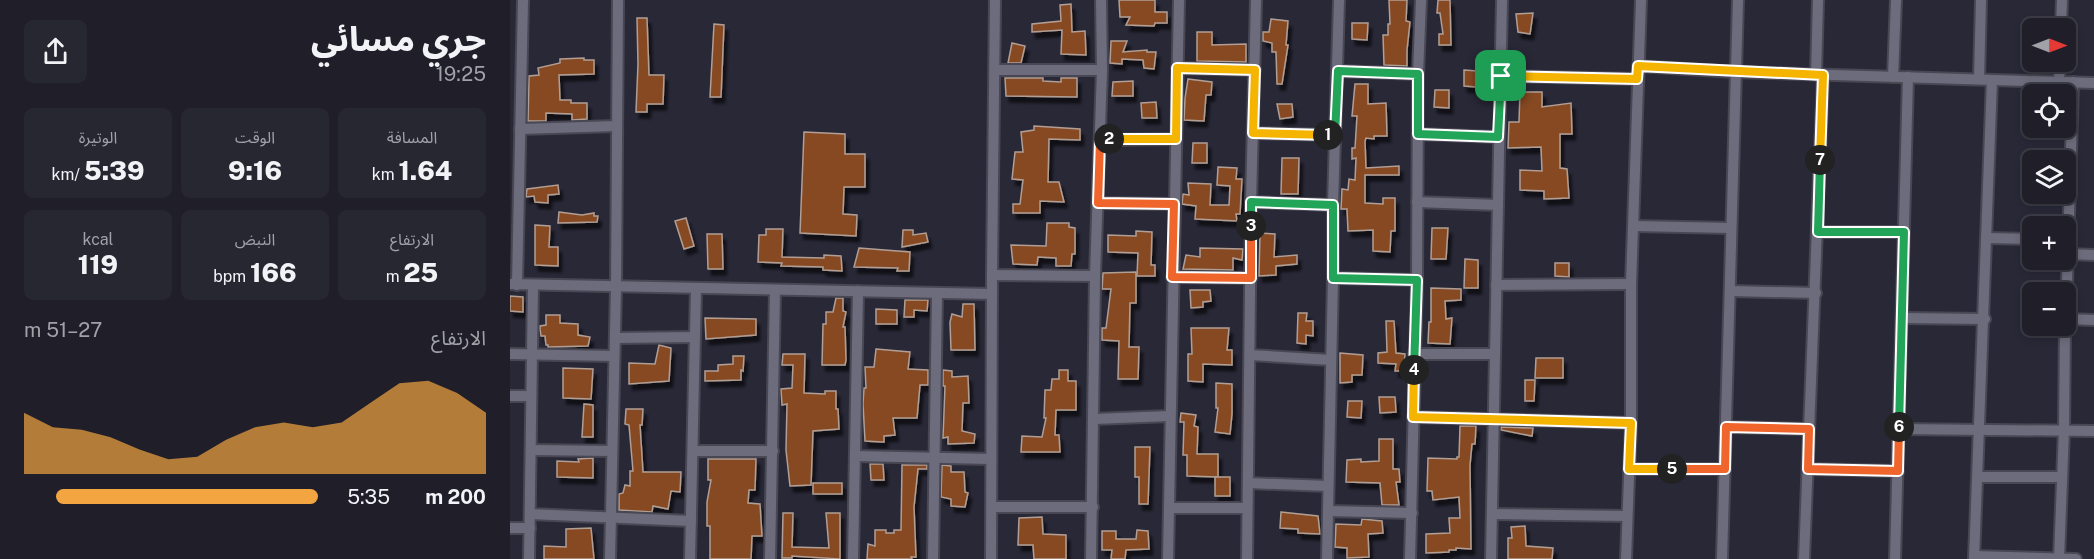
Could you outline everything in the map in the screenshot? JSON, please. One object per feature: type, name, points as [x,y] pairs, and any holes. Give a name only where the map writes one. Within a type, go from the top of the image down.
[{"type":"street","points":[[523,0],[516,67],[520,129],[513,285],[992,294]]},
{"type":"street","points":[[610,559],[616,287],[618,0]]},
{"type":"street","points":[[991,559],[995,0]]},
{"type":"street","points":[[1091,559],[1095,276],[1102,70],[1101,0]]},
{"type":"street","points":[[1168,559],[1179,0]]},
{"type":"street","points":[[1247,559],[1256,0]]},
{"type":"street","points":[[1328,559],[1333,205],[1339,0]]},
{"type":"street","points":[[1410,559],[1421,0]]},
{"type":"street","points":[[1491,559],[1502,0]]},
{"type":"street","points":[[1626,559],[1631,423],[1631,284],[1641,0]]},
{"type":"street","points":[[1722,559],[1738,0]]},
{"type":"street","points":[[1804,559],[1805,492],[1808,469],[1818,232],[1820,75],[1818,0]]},
{"type":"street","points":[[1893,77],[1896,0]]},
{"type":"street","points":[[1979,79],[1981,0]]},
{"type":"street","points":[[2061,18],[2062,0]]},
{"type":"street","points":[[1638,66],[1736,72],[2094,83]]},
{"type":"street","points":[[1177,68],[1255,70]]},
{"type":"street","points":[[995,70],[1102,70]]},
{"type":"street","points":[[1338,71],[1418,74]]},
{"type":"street","points":[[2059,82],[2060,72]]},
{"type":"street","points":[[1501,76],[1637,79]]},
{"type":"street","points":[[1896,559],[1908,77]]},
{"type":"street","points":[[1992,80],[1981,430],[1974,557],[2076,559]]},
{"type":"street","points":[[2068,216],[2073,82]]},
{"type":"street","points":[[520,129],[617,126]]},
{"type":"street","points":[[1253,133],[1335,135]]},
{"type":"street","points":[[1418,134],[1498,137]]},
{"type":"street","points":[[1100,140],[1176,139]]},
{"type":"street","points":[[1251,202],[1333,205]]},
{"type":"street","points":[[1417,202],[1498,205]]},
{"type":"street","points":[[1098,203],[1174,204]]},
{"type":"street","points":[[1634,226],[1731,228]]},
{"type":"street","points":[[1818,232],[1904,232]]},
{"type":"street","points":[[1987,238],[2022,239]]},
{"type":"street","points":[[2076,254],[2094,255]]},
{"type":"street","points":[[992,275],[1095,276]]},
{"type":"street","points":[[1172,277],[1251,278]]},
{"type":"street","points":[[1333,278],[1417,280]]},
{"type":"street","points":[[1496,285],[1631,284]]},
{"type":"street","points":[[529,559],[533,285]]},
{"type":"street","points":[[690,559],[696,288]]},
{"type":"street","points":[[770,559],[776,290]]},
{"type":"street","points":[[853,559],[858,291]]},
{"type":"street","points":[[1731,291],[1816,293]]},
{"type":"street","points":[[933,559],[937,293]]},
{"type":"street","points":[[1902,318],[1985,318]]},
{"type":"street","points":[[2076,319],[2094,320]]},
{"type":"street","points":[[2059,559],[2065,336]]},
{"type":"street","points":[[615,338],[695,337]]},
{"type":"street","points":[[510,354],[614,356]]},
{"type":"street","points":[[1414,354],[1495,354]]},
{"type":"street","points":[[1250,356],[1331,360]]},
{"type":"street","points":[[510,396],[531,396]]},
{"type":"street","points":[[1094,419],[1170,416]]},
{"type":"street","points":[[1413,417],[1631,423]]},
{"type":"street","points":[[1726,427],[1809,429]]},
{"type":"street","points":[[1899,429],[2094,431]]},
{"type":"street","points":[[531,450],[612,452]]},
{"type":"street","points":[[693,451],[773,450]]},
{"type":"street","points":[[855,456],[991,459]]},
{"type":"street","points":[[1629,469],[1725,469]]},
{"type":"street","points":[[1808,469],[1898,471]]},
{"type":"street","points":[[1978,477],[2062,477]]},
{"type":"street","points":[[1248,483],[1328,486]]},
{"type":"street","points":[[992,507],[1092,507]]},
{"type":"street","points":[[1169,507],[1247,507]]},
{"type":"street","points":[[1328,511],[1412,513]]},
{"type":"street","points":[[530,514],[691,521]]},
{"type":"street","points":[[1492,514],[1627,516]]},
{"type":"street","points":[[510,528],[530,528]]},
{"type":"building","points":[[1119,0],[1155,0],[1155,12],[1167,12],[1167,23],[1155,23],[1154,26],[1126,25],[1130,17],[1120,17]]},
{"type":"building","points":[[1389,0],[1407,0],[1406,21],[1410,22],[1407,66],[1384,65],[1383,35],[1388,35],[1388,24],[1390,24]]},
{"type":"building","points":[[1438,0],[1450,0],[1451,45],[1439,45],[1439,34],[1443,34],[1440,13],[1437,13]]},
{"type":"building","points":[[1071,4],[1072,32],[1085,31],[1086,55],[1061,54],[1062,30],[1032,32],[1032,24],[1061,21],[1060,5]]},
{"type":"building","points":[[1533,13],[1530,34],[1518,32],[1516,14]]},
{"type":"building","points":[[637,18],[647,18],[649,75],[664,75],[663,104],[647,104],[647,112],[636,112]]},
{"type":"building","points":[[1271,19],[1288,21],[1286,45],[1288,45],[1282,84],[1277,84],[1276,52],[1272,52],[1272,43],[1263,41],[1263,32],[1269,32]]},
{"type":"building","points":[[1352,23],[1368,23],[1367,40],[1352,39]]},
{"type":"building","points":[[714,24],[724,25],[721,97],[710,97]]},
{"type":"building","points":[[1197,32],[1212,32],[1212,45],[1246,44],[1246,62],[1197,61]]},
{"type":"building","points":[[1111,41],[1127,41],[1123,52],[1147,50],[1147,52],[1156,52],[1154,69],[1144,68],[1143,60],[1122,59],[1122,64],[1110,63]]},
{"type":"building","points":[[1012,43],[1025,46],[1021,63],[1008,63]]},
{"type":"building","points":[[584,58],[584,60],[594,60],[594,74],[559,75],[560,100],[587,103],[587,119],[572,120],[572,114],[546,113],[546,121],[528,121],[529,76],[539,75],[538,68],[560,63],[560,59]]},
{"type":"building","points":[[1464,70],[1477,71],[1476,87],[1464,86]]},
{"type":"building","points":[[1005,78],[1043,78],[1043,81],[1061,82],[1061,78],[1077,78],[1077,97],[1006,96]]},
{"type":"building","points":[[1188,79],[1212,82],[1211,95],[1206,95],[1204,121],[1184,120]]},
{"type":"building","points":[[1133,81],[1133,96],[1112,96],[1113,82]]},
{"type":"building","points":[[1355,84],[1368,84],[1368,104],[1386,103],[1387,136],[1366,138],[1366,168],[1399,166],[1399,175],[1365,175],[1365,203],[1383,204],[1383,198],[1395,198],[1395,231],[1391,231],[1390,252],[1373,251],[1373,230],[1348,231],[1347,209],[1341,209],[1342,189],[1348,190],[1349,179],[1355,180],[1356,158],[1352,159],[1352,148],[1355,148],[1357,116],[1352,116]]},
{"type":"building","points":[[1435,90],[1449,90],[1449,108],[1434,107]]},
{"type":"building","points":[[1520,92],[1542,92],[1542,107],[1571,103],[1572,134],[1560,134],[1560,168],[1567,169],[1569,198],[1544,199],[1544,191],[1520,190],[1520,170],[1542,171],[1541,147],[1508,148],[1509,122],[1519,122]]},
{"type":"building","points":[[1156,102],[1157,118],[1142,118],[1141,103]]},
{"type":"building","points":[[1277,104],[1292,104],[1293,117],[1280,119]]},
{"type":"building","points":[[1034,126],[1080,129],[1080,140],[1049,139],[1048,182],[1059,182],[1064,202],[1040,201],[1040,213],[1013,213],[1013,204],[1020,204],[1023,180],[1012,179],[1015,152],[1023,152],[1021,132],[1034,130]]},
{"type":"building","points":[[804,132],[845,134],[845,154],[865,154],[865,187],[844,187],[843,214],[857,215],[856,236],[800,233]]},
{"type":"building","points":[[1193,143],[1207,143],[1207,163],[1192,163]]},
{"type":"building","points":[[1282,158],[1299,158],[1298,194],[1281,194]]},
{"type":"building","points":[[1218,167],[1237,168],[1236,179],[1242,179],[1240,214],[1236,214],[1237,221],[1195,219],[1196,206],[1182,204],[1183,194],[1189,195],[1188,183],[1211,184],[1210,205],[1229,205],[1230,186],[1217,185]]},
{"type":"building","points":[[558,185],[559,194],[548,195],[548,203],[535,202],[534,196],[526,197],[527,189]]},
{"type":"building","points":[[559,212],[582,215],[594,213],[594,216],[598,216],[597,222],[558,223]]},
{"type":"building","points":[[686,218],[694,246],[684,249],[675,221]]},
{"type":"building","points":[[1047,223],[1069,223],[1069,227],[1075,228],[1075,254],[1072,254],[1071,266],[1056,266],[1056,258],[1038,257],[1037,265],[1013,264],[1011,245],[1046,246]]},
{"type":"building","points":[[535,225],[550,226],[549,247],[558,247],[558,266],[535,265]]},
{"type":"building","points":[[1432,228],[1448,228],[1446,259],[1431,259]]},
{"type":"building","points":[[766,229],[783,229],[782,257],[841,256],[842,271],[823,270],[823,267],[781,266],[782,263],[758,262],[759,235],[766,235]]},
{"type":"building","points":[[903,230],[913,230],[913,235],[926,233],[928,242],[902,247]]},
{"type":"building","points":[[1136,231],[1152,232],[1151,265],[1155,265],[1155,276],[1137,276],[1138,253],[1108,252],[1108,235],[1136,236]]},
{"type":"building","points":[[1260,233],[1275,234],[1274,257],[1297,255],[1297,264],[1276,266],[1276,275],[1259,276]]},
{"type":"building","points":[[707,234],[722,234],[723,269],[708,269]]},
{"type":"building","points":[[859,248],[910,252],[909,271],[897,271],[898,268],[854,267]]},
{"type":"building","points":[[1200,248],[1243,249],[1242,260],[1233,258],[1233,270],[1183,269],[1186,255],[1200,257]]},
{"type":"building","points":[[1465,259],[1478,260],[1478,288],[1464,288]]},
{"type":"building","points":[[1555,263],[1569,263],[1569,277],[1555,276]]},
{"type":"building","points":[[1136,272],[1136,303],[1130,303],[1129,347],[1139,347],[1138,379],[1118,379],[1119,341],[1102,340],[1102,328],[1106,328],[1111,289],[1102,289],[1103,273]]},
{"type":"building","points":[[1431,288],[1461,289],[1461,300],[1445,301],[1446,319],[1452,318],[1450,344],[1428,343],[1429,322],[1431,322]]},
{"type":"building","points":[[1190,290],[1210,290],[1211,301],[1203,302],[1203,307],[1191,308]]},
{"type":"building","points":[[510,296],[523,297],[523,312],[510,311]]},
{"type":"building","points":[[836,298],[843,298],[843,311],[846,312],[843,327],[845,327],[845,365],[822,365],[823,324],[826,324],[826,312],[833,312]]},
{"type":"building","points":[[905,300],[928,300],[927,311],[914,310],[914,317],[904,317]]},
{"type":"building","points":[[963,304],[974,304],[975,350],[951,350],[952,314],[962,317]]},
{"type":"building","points":[[876,309],[897,310],[897,324],[876,324]]},
{"type":"building","points":[[1298,313],[1307,313],[1306,321],[1313,321],[1313,336],[1306,335],[1306,344],[1297,343]]},
{"type":"building","points":[[546,315],[560,315],[560,323],[578,324],[578,335],[590,337],[588,346],[548,347],[545,336],[541,336],[540,329],[540,326],[546,325]]},
{"type":"building","points":[[705,318],[756,319],[756,335],[706,339]]},
{"type":"building","points":[[1386,321],[1394,321],[1396,353],[1405,354],[1404,371],[1395,371],[1396,364],[1378,363],[1378,353],[1387,352]]},
{"type":"building","points":[[1191,328],[1229,328],[1227,350],[1232,350],[1232,365],[1203,364],[1203,382],[1188,381],[1188,354],[1192,354]]},
{"type":"building","points":[[659,345],[671,348],[669,381],[629,384],[629,363],[655,364]]},
{"type":"building","points":[[876,349],[910,352],[908,369],[928,370],[928,385],[920,385],[917,418],[893,418],[895,435],[884,436],[884,442],[865,441],[863,404],[864,388],[866,388],[865,367],[874,367]]},
{"type":"building","points":[[1340,353],[1363,355],[1362,375],[1352,375],[1352,382],[1340,383]]},
{"type":"building","points":[[783,354],[805,354],[804,393],[825,394],[825,391],[836,391],[839,429],[813,431],[811,485],[790,486],[786,450],[787,404],[782,405],[781,389],[792,388],[793,365],[782,365]]},
{"type":"building","points":[[733,356],[744,356],[741,380],[705,381],[705,371],[718,371],[718,365],[733,364]]},
{"type":"building","points":[[1536,358],[1563,358],[1563,378],[1535,378]]},
{"type":"building","points":[[563,368],[593,369],[591,399],[563,398]]},
{"type":"building","points":[[943,370],[952,371],[952,377],[968,376],[969,403],[963,403],[962,431],[975,434],[974,443],[948,444],[948,437],[943,438],[945,386],[943,386]]},
{"type":"building","points":[[1059,370],[1068,370],[1068,381],[1076,381],[1076,410],[1056,410],[1055,435],[1059,435],[1060,452],[1021,452],[1022,436],[1042,437],[1046,418],[1044,418],[1045,390],[1051,390],[1052,379],[1059,379]]},
{"type":"building","points":[[1525,380],[1535,380],[1534,401],[1525,401]]},
{"type":"building","points":[[1216,383],[1232,384],[1230,434],[1215,432],[1218,408],[1216,408]]},
{"type":"building","points":[[1379,397],[1395,397],[1396,412],[1380,413]]},
{"type":"building","points":[[1348,401],[1362,401],[1361,418],[1347,417]]},
{"type":"building","points":[[584,404],[593,405],[593,437],[582,437]]},
{"type":"building","points":[[626,409],[643,409],[642,425],[640,425],[643,472],[681,472],[680,492],[671,491],[668,509],[653,506],[652,512],[619,510],[619,494],[623,493],[625,485],[630,486],[630,471],[633,471],[629,425],[625,424]]},
{"type":"building","points":[[1181,413],[1196,415],[1194,426],[1198,427],[1197,454],[1218,454],[1218,477],[1187,476],[1187,455],[1183,455],[1184,422],[1180,422]]},
{"type":"building","points":[[1460,426],[1476,426],[1470,465],[1471,549],[1456,548],[1449,552],[1426,553],[1426,534],[1450,533],[1449,518],[1460,518],[1459,497],[1433,500],[1432,491],[1427,491],[1428,458],[1457,459],[1459,457]]},
{"type":"building","points":[[1501,427],[1533,428],[1532,436],[1501,430]]},
{"type":"building","points":[[1379,439],[1393,439],[1393,469],[1399,469],[1400,482],[1396,482],[1399,505],[1382,505],[1380,483],[1346,482],[1347,460],[1379,461]]},
{"type":"building","points":[[1135,447],[1150,447],[1148,504],[1139,504],[1139,477],[1135,477]]},
{"type":"building","points":[[593,458],[593,478],[557,477],[557,461],[579,462],[578,459]]},
{"type":"building","points":[[708,459],[756,459],[755,490],[749,490],[748,503],[760,504],[762,536],[752,536],[751,559],[710,559],[707,502],[711,480],[708,480]]},
{"type":"building","points":[[870,464],[883,464],[884,480],[871,480]]},
{"type":"building","points":[[902,465],[927,465],[927,469],[918,469],[914,507],[916,557],[911,557],[912,559],[867,559],[868,544],[875,546],[875,530],[894,533],[894,530],[901,530]]},
{"type":"building","points":[[942,465],[951,466],[951,472],[964,472],[965,492],[968,493],[965,507],[951,506],[951,499],[941,497]]},
{"type":"building","points":[[1215,477],[1230,477],[1230,496],[1215,496]]},
{"type":"building","points":[[813,483],[842,483],[842,494],[813,494]]},
{"type":"building","points":[[1281,512],[1318,516],[1320,534],[1298,533],[1298,529],[1280,528]]},
{"type":"building","points":[[783,513],[793,513],[792,547],[829,548],[826,513],[840,513],[840,559],[792,556],[792,558],[782,558]]},
{"type":"building","points":[[1042,517],[1043,534],[1066,535],[1066,559],[1034,559],[1033,545],[1018,545],[1019,518]]},
{"type":"building","points":[[1362,519],[1382,521],[1383,533],[1368,534],[1369,557],[1347,558],[1347,548],[1335,547],[1336,524],[1361,525]]},
{"type":"building","points":[[1525,526],[1526,546],[1553,548],[1552,559],[1508,559],[1508,538],[1512,538],[1511,527]]},
{"type":"building","points":[[591,528],[594,559],[544,559],[544,546],[566,547],[566,529]]},
{"type":"building","points":[[1137,530],[1148,531],[1149,549],[1126,550],[1125,559],[1111,559],[1112,550],[1102,550],[1102,531],[1116,531],[1116,539],[1136,539]]},
{"type":"route","points":[[1638,66],[1823,75],[1818,232],[1904,232],[1898,471],[1808,469],[1809,429],[1726,427],[1725,469],[1629,469],[1631,423],[1413,417],[1417,280],[1333,278],[1333,205],[1251,202],[1251,278],[1172,277],[1174,204],[1098,203],[1100,140],[1176,139],[1177,68],[1255,70],[1253,133],[1335,135],[1338,71],[1418,74],[1418,134],[1498,137],[1501,76],[1637,79],[1638,66]]}]
